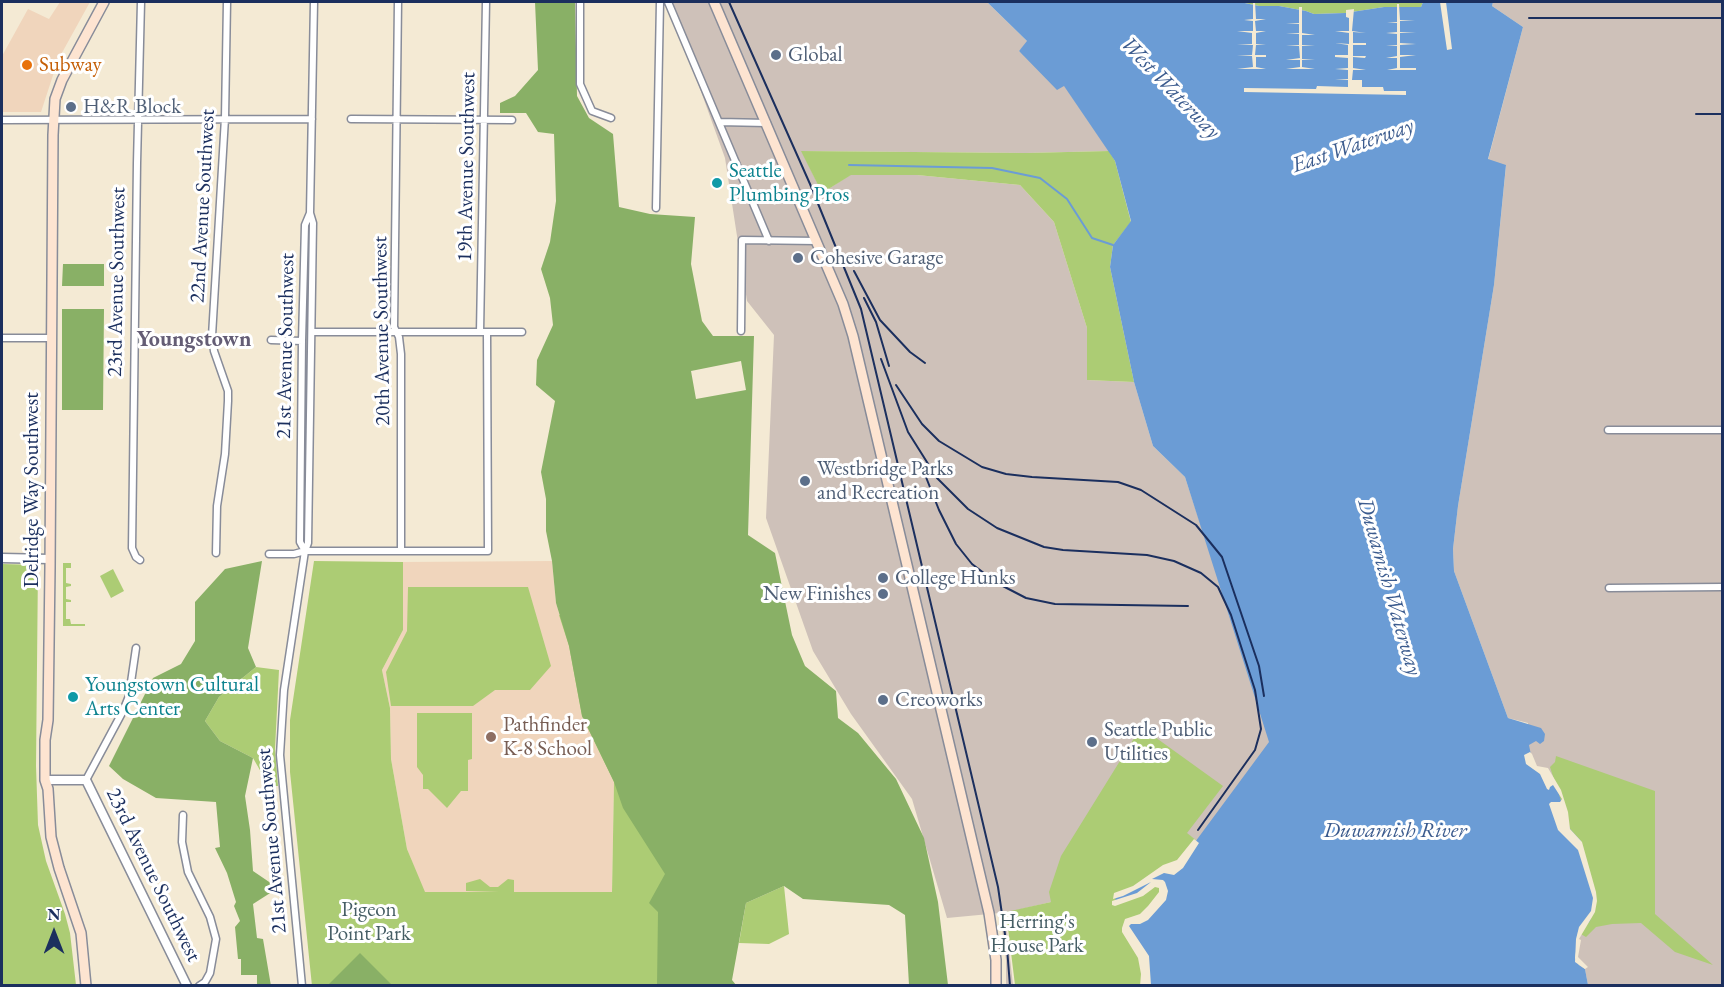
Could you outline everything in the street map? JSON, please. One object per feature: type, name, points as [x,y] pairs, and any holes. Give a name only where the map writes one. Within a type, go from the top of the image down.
[{"type":"main road","name":"Delridge Way Southwest","points":[[86,986],[81,933],[51,837],[48,789],[45,780],[50,559],[53,119],[55,99],[65,72],[104,2]]},
{"type":"main road","points":[[714,2],[843,304],[855,344],[988,911],[995,949],[996,986]]},
{"type":"street","name":"23rd Avenue Southwest","points":[[140,560],[132,548],[141,2]]},
{"type":"street","name":"22nd Avenue Southwest","points":[[216,553],[217,506],[225,454],[228,401],[228,391],[214,351],[212,336],[225,118],[227,2]]},
{"type":"street","name":"21st Avenue Southwest","points":[[302,986],[280,755],[284,690],[308,543],[314,2]]},
{"type":"street","name":"20th Avenue Southwest","points":[[398,2],[394,327],[399,337],[401,354],[401,551]]},
{"type":"street","name":"19th Avenue Southwest","points":[[401,551],[488,551],[483,332],[486,2]]},
{"type":"street","points":[[580,2],[580,84],[592,111],[611,118]]},
{"type":"street","points":[[656,208],[660,2]]},
{"type":"street","points":[[668,2],[769,241]]},
{"type":"street","points":[[2,120],[312,119]]},
{"type":"street","points":[[351,119],[512,120]]},
{"type":"street","points":[[719,122],[767,123]]},
{"type":"street","name":"21st Avenue Southwest","points":[[305,551],[300,542],[302,341],[304,225],[310,213]]},
{"type":"street","points":[[741,331],[742,240],[817,241]]},
{"type":"street","points":[[312,332],[522,332]]},
{"type":"street","points":[[2,338],[51,338]]},
{"type":"street","points":[[271,340],[302,341]]},
{"type":"street","points":[[1608,430],[1722,430]]},
{"type":"street","points":[[268,554],[294,554],[305,551],[401,551]]},
{"type":"street","points":[[2,558],[50,559]]},
{"type":"street","points":[[1609,588],[1722,587]]},
{"type":"street","name":"23rd Avenue Southwest","points":[[136,648],[129,696],[86,780],[187,986]]},
{"type":"street","points":[[45,780],[86,780]]},
{"type":"street","points":[[183,815],[182,842],[188,872],[210,917],[216,939],[210,973],[205,982],[199,986]]},
{"type":"shaded area","points":[[60,2],[90,2],[58,60],[41,112],[2,112],[2,56],[28,9],[49,19]]},
{"type":"shaded area","points":[[665,2],[987,2],[1028,42],[1019,51],[1064,85],[1109,151],[1026,153],[802,151],[822,193],[850,175],[917,175],[1020,185],[1054,222],[1087,328],[1087,380],[1134,382],[1153,446],[1185,477],[1200,523],[1295,724],[1203,845],[1187,834],[1051,902],[1005,913],[1013,985],[1006,985],[1006,960],[1000,913],[947,918],[912,799],[851,714],[813,651],[766,518],[774,335],[747,301],[725,158],[677,25]]},
{"type":"shaded area","points":[[1493,2],[1722,2],[1722,985],[1588,985],[1585,969],[1579,965],[1535,769],[1529,754],[1528,723],[1508,718],[1454,571],[1453,549],[1458,506],[1494,285],[1506,166],[1488,160],[1523,27],[1492,6]]},
{"type":"shaded area","name":"Pathfinder K-8 School","points":[[552,561],[556,603],[569,646],[582,716],[614,782],[612,892],[424,892],[407,849],[391,759],[390,708],[382,670],[403,630],[403,562]]},
{"type":"green space","points":[[535,2],[575,2],[577,96],[589,118],[613,134],[619,207],[650,214],[695,217],[691,264],[702,321],[713,336],[754,336],[748,535],[775,553],[792,635],[805,666],[836,691],[838,718],[858,733],[896,779],[924,838],[938,902],[948,985],[909,985],[905,915],[889,905],[803,899],[784,886],[746,903],[732,980],[736,985],[657,985],[658,912],[649,903],[665,874],[623,808],[614,782],[582,716],[569,646],[556,603],[552,561],[546,531],[546,499],[541,472],[555,401],[536,385],[537,360],[553,325],[550,298],[541,269],[550,242],[556,201],[554,134],[538,132],[526,113],[500,113],[500,103],[515,96],[538,70]],"holes":[[[741,361],[746,390],[696,399],[691,371]]]},
{"type":"green space","points":[[1240,2],[1423,2],[1421,7],[1384,7],[1345,13],[1314,14],[1279,6],[1259,6]]},
{"type":"green space","points":[[801,151],[1026,153],[1109,151],[1115,161],[1131,222],[1113,245],[1110,267],[1134,382],[1087,380],[1087,328],[1054,222],[1020,185],[917,175],[851,175],[822,193]]},
{"type":"green space","points":[[63,264],[104,264],[104,286],[62,286]]},
{"type":"green space","points":[[62,309],[104,309],[103,410],[62,410]]},
{"type":"green space","points":[[262,561],[248,648],[256,667],[219,697],[205,721],[220,741],[253,758],[245,796],[253,871],[278,888],[253,904],[257,938],[263,939],[271,986],[257,985],[257,975],[241,975],[241,959],[238,959],[235,927],[240,921],[234,906],[236,902],[227,873],[215,848],[220,847],[216,802],[156,798],[123,779],[109,766],[153,678],[181,664],[195,641],[195,602],[225,569]]},
{"type":"green space","name":"Pigeon Point Park","points":[[314,561],[403,562],[403,630],[382,670],[390,708],[391,759],[407,849],[425,892],[499,892],[466,891],[466,883],[480,879],[490,887],[498,887],[508,879],[514,880],[514,892],[612,892],[614,782],[582,716],[569,646],[559,615],[668,632],[667,985],[312,986],[290,772],[290,720]]},
{"type":"green space","points":[[63,563],[71,563],[71,568],[66,568],[66,583],[71,586],[66,587],[66,599],[71,602],[66,602],[66,619],[70,619],[71,624],[85,624],[85,626],[63,626]]},
{"type":"green space","points":[[2,564],[38,565],[36,766],[38,825],[46,861],[70,933],[76,985],[2,985]]},
{"type":"green space","points":[[113,569],[124,591],[111,598],[100,576]]},
{"type":"green space","points":[[408,587],[528,587],[551,666],[530,690],[495,690],[473,706],[391,706],[386,672],[407,631]]},
{"type":"green space","points":[[256,667],[279,670],[275,749],[278,786],[269,786],[253,758],[220,741],[205,721],[219,697]]},
{"type":"green space","points":[[417,713],[472,713],[472,759],[468,760],[468,791],[461,791],[447,808],[428,789],[423,789],[423,775],[417,767]]},
{"type":"green space","name":"Herring's House Park","points":[[1141,727],[1223,786],[1187,833],[1196,840],[1184,857],[1153,884],[1162,886],[1139,954],[1143,985],[1015,985],[1006,912],[1051,902],[1049,892],[1061,856]]},
{"type":"green space","points":[[1556,756],[1655,791],[1655,914],[1713,965],[1675,952],[1641,923],[1596,927],[1586,937],[1579,933],[1579,927],[1574,958],[1588,985],[1551,985],[1570,829],[1550,767],[1555,762]]},
{"type":"green space","points":[[784,886],[789,934],[769,944],[739,943],[746,903]]},
{"type":"green space","points":[[360,953],[392,985],[328,985]]},
{"type":"water","points":[[987,2],[1240,2],[1259,6],[1279,6],[1314,14],[1345,13],[1384,7],[1421,7],[1423,2],[1493,2],[1492,6],[1523,27],[1488,159],[1506,165],[1494,285],[1458,506],[1453,549],[1454,571],[1508,718],[1541,728],[1545,734],[1544,741],[1540,744],[1536,741],[1529,745],[1533,765],[1545,770],[1558,791],[1570,829],[1581,841],[1594,901],[1590,921],[1579,933],[1575,958],[1585,969],[1588,985],[1143,985],[1143,966],[1124,925],[1141,916],[1161,893],[1159,884],[1115,903],[1116,894],[1124,893],[1184,857],[1269,742],[1185,477],[1153,446],[1134,382],[1110,267],[1113,245],[1131,221],[1115,161],[1064,86],[1057,90],[1019,51],[1027,41]]},
{"type":"pier","points":[[1253,2],[1255,2],[1256,19],[1266,19],[1255,21],[1256,31],[1266,31],[1256,33],[1256,44],[1266,44],[1256,45],[1255,55],[1266,55],[1266,57],[1256,57],[1256,67],[1266,69],[1237,69],[1253,67],[1252,56],[1237,55],[1252,55],[1253,45],[1237,45],[1252,44],[1252,33],[1237,31],[1253,31],[1253,21],[1244,20],[1253,19]]},
{"type":"pier","points":[[1440,2],[1446,2],[1452,49],[1447,50]]},
{"type":"pier","points":[[1397,4],[1399,4],[1400,20],[1415,20],[1400,21],[1400,32],[1416,32],[1400,33],[1400,43],[1416,44],[1400,45],[1400,55],[1416,55],[1400,57],[1400,68],[1416,68],[1416,70],[1387,70],[1397,68],[1397,58],[1386,58],[1397,56],[1397,46],[1386,46],[1397,45],[1397,34],[1386,33],[1397,32],[1397,23],[1387,23],[1397,22]]},
{"type":"pier","points":[[1299,7],[1302,7],[1302,33],[1315,35],[1302,35],[1302,45],[1315,46],[1302,46],[1302,59],[1315,60],[1302,60],[1302,67],[1315,69],[1286,69],[1300,67],[1300,60],[1286,60],[1300,58],[1299,46],[1286,46],[1299,45],[1299,34],[1286,34],[1299,33],[1299,24],[1286,24],[1299,23]]},
{"type":"pier","points":[[1354,9],[1352,31],[1366,33],[1353,32],[1353,43],[1366,43],[1366,45],[1353,45],[1353,56],[1366,56],[1365,58],[1353,57],[1353,68],[1366,70],[1353,70],[1352,80],[1362,80],[1362,87],[1383,87],[1384,91],[1406,91],[1406,95],[1244,92],[1244,88],[1348,87],[1348,80],[1335,79],[1348,79],[1348,70],[1335,69],[1348,68],[1348,58],[1335,57],[1335,55],[1348,55],[1348,45],[1335,43],[1349,44],[1349,33],[1335,31],[1349,31],[1349,18],[1346,17],[1346,10]]},
{"type":"pier","points":[[1530,752],[1537,766],[1548,768],[1561,790],[1568,812],[1570,829],[1582,842],[1596,892],[1595,912],[1579,939],[1581,940],[1578,957],[1588,967],[1585,969],[1575,962],[1576,939],[1579,927],[1591,911],[1593,898],[1578,850],[1558,830],[1549,804],[1560,802],[1562,799],[1553,785],[1549,790],[1547,789],[1540,774],[1526,764],[1524,755]]},
{"type":"pier","points":[[1194,839],[1199,843],[1183,868],[1174,875],[1164,873],[1152,879],[1165,882],[1168,891],[1166,900],[1148,920],[1129,926],[1149,956],[1151,985],[1140,986],[1141,974],[1138,958],[1122,932],[1122,928],[1125,919],[1140,914],[1148,906],[1159,892],[1159,888],[1155,887],[1143,896],[1115,906],[1112,905],[1112,901],[1137,893],[1151,882],[1113,899],[1114,893],[1133,886],[1163,865],[1177,860]]},
{"type":"waterway","points":[[849,165],[992,168],[1040,178],[1067,199],[1092,238],[1113,245]]},
{"type":"railway","points":[[729,2],[810,184],[861,309],[998,887],[1010,986]]},
{"type":"railway","points":[[1529,18],[1722,18]]},
{"type":"railway","points":[[1696,114],[1722,114]]},
{"type":"railway","points":[[854,271],[880,320],[910,352],[925,363]]},
{"type":"railway","points":[[864,298],[876,322],[889,366]]},
{"type":"railway","points":[[881,359],[908,432],[937,478],[968,509],[997,528],[1044,547],[1147,555],[1174,561],[1201,573],[1218,587],[1231,615],[1255,690],[1261,729],[1255,750],[1198,830]]},
{"type":"railway","points":[[896,385],[922,424],[939,441],[982,467],[1006,474],[1032,477],[1118,482],[1141,490],[1196,525],[1222,557],[1259,666],[1264,696]]},
{"type":"railway","points":[[920,462],[939,510],[956,544],[972,564],[997,583],[1026,598],[1055,604],[1188,606]]},
{"type":"place","name":"Global","points":[[776,55]]},
{"type":"place","name":"Subway","points":[[27,65]]},
{"type":"place","name":"H&R Block","points":[[71,107]]},
{"type":"place","name":"Seattle Plumbing Pros","points":[[717,183]]},
{"type":"place","name":"Cohesive Garage","points":[[798,258]]},
{"type":"place","name":"Westbridge Parks and Recreation","points":[[805,481]]},
{"type":"place","name":"College Hunks","points":[[883,578]]},
{"type":"place","name":"New Finishes","points":[[883,594]]},
{"type":"place","name":"Youngstown Cultural Arts Center","points":[[73,697]]},
{"type":"place","name":"Creoworks","points":[[883,700]]},
{"type":"place","name":"Pathfinder K-8 School","points":[[491,737]]},
{"type":"place","name":"Seattle Public Utilities","points":[[1092,742]]},
{"type":"district","name":"Youngstown","points":[[194,340]]},
{"type":"water label","name":"West Waterway","points":[[1170,88]]},
{"type":"water label","name":"East Waterway","points":[[1353,146]]},
{"type":"water label","name":"Duwamish Waterway","points":[[1389,587]]},
{"type":"water label","name":"Duwamish River","points":[[1395,831]]}]
